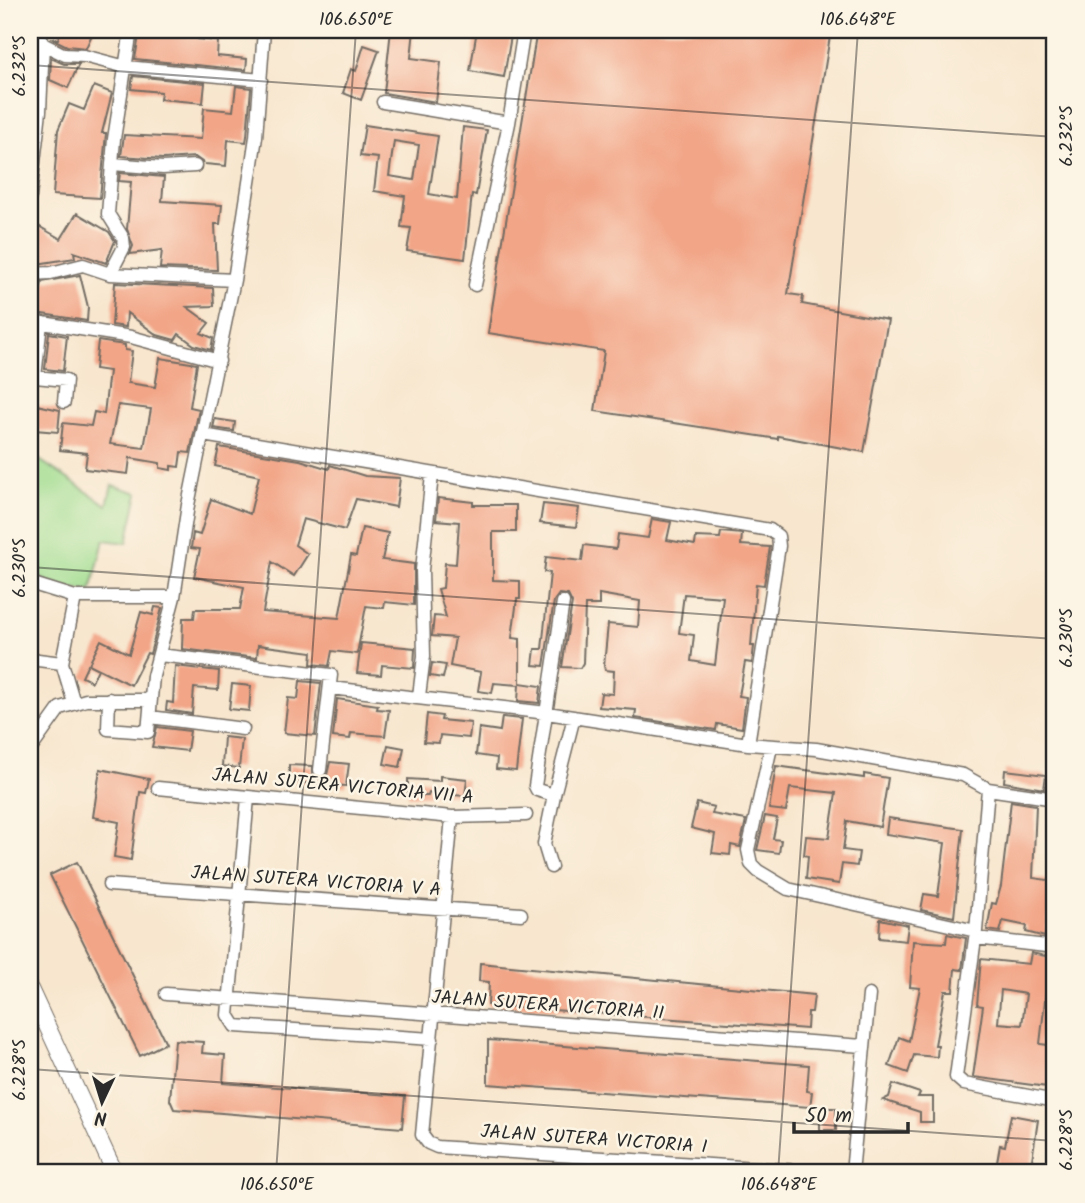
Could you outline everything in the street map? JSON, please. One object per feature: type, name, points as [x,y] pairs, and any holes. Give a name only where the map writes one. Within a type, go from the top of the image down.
[{"type":"street","points":[[30,197],[40,111],[43,44],[36,30]]},
{"type":"street","points":[[110,274],[124,247],[123,238],[107,214],[131,30]]},
{"type":"street","points":[[109,699],[108,729],[148,732],[159,655],[174,597],[234,280],[261,80],[264,30]]},
{"type":"street","points":[[475,285],[509,123],[524,30]]},
{"type":"street","points":[[43,44],[65,55],[125,67],[261,80]]},
{"type":"street","points":[[383,102],[509,123]]},
{"type":"street","points":[[112,164],[163,168],[195,166]]},
{"type":"street","points":[[30,274],[51,274],[83,265],[110,274],[234,280]]},
{"type":"street","points":[[64,402],[66,380],[32,377],[35,322],[131,337],[219,361]]},
{"type":"street","points":[[203,435],[432,475],[724,520],[770,530],[778,536],[748,744]]},
{"type":"street","points":[[419,696],[424,656],[422,570],[432,475]]},
{"type":"street","points":[[30,583],[75,597],[174,597]]},
{"type":"street","points":[[74,703],[62,663],[75,597]]},
{"type":"street","points":[[554,795],[535,788],[563,602]]},
{"type":"street","points":[[159,655],[331,675],[320,770]]},
{"type":"street","points":[[30,659],[62,663]]},
{"type":"street","points":[[331,688],[419,696],[547,713],[771,747],[816,749],[963,775],[988,789],[1055,799]]},
{"type":"street","points":[[30,750],[60,708],[74,703],[109,699],[151,700]]},
{"type":"street","points":[[551,867],[544,844],[574,717]]},
{"type":"street","points":[[150,718],[243,729]]},
{"type":"street","points":[[771,747],[748,850],[751,864],[758,871],[788,889],[976,934],[1055,947]]},
{"type":"street","name":"JALAN SUTERA VICTORIA VII A","points":[[158,788],[452,817],[526,815]]},
{"type":"street","points":[[988,789],[976,934],[956,1077],[964,1084],[1055,1101]]},
{"type":"street","points":[[248,798],[228,1015],[234,1026],[432,1039],[452,817]]},
{"type":"street","name":"JALAN SUTERA VICTORIA V A","points":[[108,885],[521,914]]},
{"type":"street","points":[[30,989],[115,1173]]},
{"type":"street","name":"JALAN SUTERA VICTORIA II","points":[[166,994],[863,1046]]},
{"type":"street","points":[[852,1173],[869,995]]},
{"type":"street","name":"JALAN SUTERA VICTORIA I","points":[[432,1039],[422,1135],[428,1143],[437,1147],[831,1173]]},
{"type":"green space","points":[[32,455],[107,505],[112,485],[138,493],[127,543],[104,540],[91,591],[63,588],[30,574]]},
{"type":"building","points":[[61,30],[94,30],[86,48],[67,46],[51,38],[58,39]]},
{"type":"building","points":[[140,30],[178,33],[199,30],[198,39],[218,41],[217,56],[247,59],[246,70],[135,59]]},
{"type":"building","points":[[391,30],[414,30],[411,58],[441,62],[436,102],[384,93]]},
{"type":"building","points":[[477,30],[512,30],[504,77],[470,71]]},
{"type":"building","points":[[537,30],[831,30],[788,294],[803,296],[802,304],[888,320],[864,452],[778,436],[778,439],[595,411],[604,351],[488,333]]},
{"type":"building","points":[[364,45],[379,50],[361,100],[343,93],[351,69],[356,71]]},
{"type":"building","points":[[51,58],[64,64],[79,64],[68,88],[50,80]]},
{"type":"building","points":[[133,76],[205,83],[203,103],[160,99],[161,92],[131,89]]},
{"type":"building","points":[[94,86],[112,93],[102,133],[106,133],[100,198],[53,195],[58,130],[69,104],[84,110]]},
{"type":"building","points":[[236,86],[251,88],[247,136],[246,142],[228,140],[226,166],[205,164],[195,157],[163,159],[121,156],[124,135],[201,139],[204,108],[233,111]]},
{"type":"building","points":[[365,125],[438,136],[429,194],[457,199],[463,127],[487,130],[476,195],[472,194],[465,259],[407,251],[411,228],[401,227],[405,196],[374,191],[378,158],[360,156]],"holes":[[[394,141],[419,145],[414,180],[389,176]]]},
{"type":"building","points":[[120,173],[164,177],[162,201],[222,205],[220,224],[215,224],[217,270],[160,268],[162,250],[130,254],[133,246],[127,229],[131,182],[119,181]]},
{"type":"building","points":[[77,213],[109,232],[115,241],[106,263],[74,252],[75,258],[30,265],[30,233],[35,224],[61,239]]},
{"type":"building","points":[[80,275],[88,307],[87,321],[36,313],[42,282]]},
{"type":"building","points":[[115,283],[213,288],[214,306],[187,307],[209,323],[201,333],[213,338],[211,350],[194,345],[179,334],[175,340],[157,335],[127,313],[126,327],[112,325]]},
{"type":"building","points":[[49,333],[67,336],[63,371],[45,369]]},
{"type":"building","points":[[98,341],[125,345],[125,350],[132,351],[128,383],[155,387],[160,358],[197,364],[190,407],[199,409],[190,453],[181,452],[179,467],[171,466],[171,470],[160,468],[160,463],[130,458],[128,474],[85,469],[87,453],[60,450],[63,423],[91,426],[94,412],[104,414],[109,371],[95,369]],"holes":[[[118,405],[151,409],[144,448],[110,444]]]},
{"type":"building","points":[[37,405],[60,410],[58,432],[35,430]]},
{"type":"building","points":[[215,419],[235,422],[234,431],[213,428]]},
{"type":"building","points":[[219,447],[300,460],[329,469],[330,465],[365,476],[400,478],[396,507],[356,499],[345,530],[303,519],[295,545],[308,554],[294,576],[272,562],[263,612],[339,618],[351,555],[356,556],[362,528],[388,533],[382,560],[414,564],[414,605],[385,602],[384,608],[366,606],[357,654],[332,651],[329,666],[311,664],[312,652],[258,645],[257,658],[182,649],[183,618],[194,618],[195,609],[240,609],[244,587],[194,577],[200,549],[191,548],[193,533],[200,535],[211,499],[250,514],[259,476],[215,466]]},
{"type":"building","points":[[438,498],[473,502],[473,505],[516,505],[516,532],[493,532],[493,580],[520,581],[520,599],[517,599],[512,638],[520,639],[520,683],[541,686],[539,703],[518,701],[519,685],[494,683],[492,693],[478,691],[481,672],[450,666],[455,638],[432,636],[434,616],[446,617],[438,589],[443,588],[445,563],[456,564],[459,522],[436,520]]},
{"type":"building","points":[[543,504],[579,508],[576,527],[540,523]]},
{"type":"building","points":[[652,519],[671,522],[667,540],[695,545],[696,537],[720,538],[721,532],[742,534],[741,545],[770,547],[764,585],[756,584],[752,663],[745,662],[739,696],[746,697],[742,728],[717,724],[716,730],[635,718],[636,710],[599,707],[601,693],[613,694],[614,671],[605,670],[604,666],[608,624],[638,627],[640,601],[599,594],[599,605],[585,605],[583,663],[580,668],[562,667],[572,603],[568,595],[559,594],[554,601],[544,666],[533,665],[535,649],[542,649],[550,573],[544,572],[546,557],[582,561],[584,545],[616,549],[618,534],[648,538]],"holes":[[[684,594],[723,597],[715,665],[691,661],[694,635],[679,633]]]},
{"type":"building","points":[[155,607],[162,608],[150,654],[147,653],[131,685],[89,664],[101,640],[129,654],[141,612],[153,615]]},
{"type":"building","points":[[361,643],[415,648],[414,668],[382,665],[381,675],[357,673]]},
{"type":"building","points":[[432,663],[446,665],[443,678],[430,676]]},
{"type":"building","points":[[88,664],[98,669],[92,682],[82,677]]},
{"type":"building","points":[[175,666],[219,671],[218,690],[194,688],[192,714],[166,710],[167,702],[173,703]]},
{"type":"building","points":[[300,681],[321,683],[315,736],[284,733],[288,698],[298,699]]},
{"type":"building","points":[[232,684],[251,686],[249,711],[229,709]]},
{"type":"building","points":[[337,699],[378,705],[377,709],[389,710],[385,736],[351,733],[350,739],[333,737]]},
{"type":"building","points":[[427,714],[442,716],[441,720],[471,723],[469,738],[440,735],[439,743],[424,742]]},
{"type":"building","points":[[502,717],[522,719],[516,771],[496,769],[497,758],[476,755],[479,728],[500,731]]},
{"type":"building","points":[[157,727],[190,731],[187,751],[152,747]]},
{"type":"building","points":[[224,737],[242,739],[239,768],[222,766]]},
{"type":"building","points":[[388,745],[404,748],[400,767],[384,764]]},
{"type":"building","points":[[330,762],[349,764],[346,786],[289,782],[289,765],[312,766],[312,774],[320,779],[327,775]]},
{"type":"building","points":[[776,766],[864,778],[864,774],[888,778],[880,827],[847,821],[843,850],[859,852],[857,866],[842,864],[839,884],[806,879],[808,856],[804,855],[806,836],[829,838],[836,793],[790,788],[786,811],[769,809]]},
{"type":"building","points":[[100,769],[149,779],[146,793],[140,792],[131,860],[114,857],[119,822],[93,817]]},
{"type":"building","points":[[1005,770],[1046,775],[1044,789],[1004,782]]},
{"type":"building","points":[[440,776],[467,779],[465,796],[429,793],[428,796],[408,796],[408,779],[440,781]]},
{"type":"building","points":[[1011,801],[1036,805],[1033,878],[1055,881],[1045,937],[1026,932],[1027,926],[1003,921],[1000,932],[987,930],[992,903],[996,904],[1001,886]]},
{"type":"building","points":[[697,803],[714,807],[712,814],[746,820],[740,847],[731,845],[730,855],[712,853],[715,834],[691,828]]},
{"type":"building","points":[[765,816],[777,818],[773,839],[781,840],[779,853],[757,850]]},
{"type":"building","points":[[888,818],[963,829],[954,917],[921,910],[924,894],[938,896],[945,843],[886,834]]},
{"type":"building","points":[[77,862],[166,1043],[140,1056],[50,875]]},
{"type":"building","points":[[880,919],[908,925],[906,941],[879,938]]},
{"type":"building","points":[[947,934],[966,938],[962,970],[955,969],[953,991],[945,991],[935,1045],[938,1045],[937,1057],[914,1055],[908,1073],[889,1066],[899,1037],[909,1041],[920,988],[910,987],[913,941],[946,943]]},
{"type":"building","points":[[1031,953],[1050,957],[1040,1044],[1055,1046],[1055,1088],[973,1077],[983,1006],[977,1005],[981,959],[1029,964]],"holes":[[[1001,990],[1026,994],[1022,1025],[998,1023]]]},
{"type":"building","points":[[480,963],[814,995],[812,1012],[808,1012],[807,1029],[488,1005],[489,982],[479,981]]},
{"type":"building","points":[[175,1040],[203,1042],[202,1053],[225,1055],[223,1083],[405,1096],[402,1128],[174,1109],[170,1100]]},
{"type":"building","points":[[488,1040],[809,1065],[807,1091],[812,1092],[810,1107],[488,1084]]},
{"type":"building","points":[[893,1084],[920,1093],[918,1097],[933,1097],[933,1122],[920,1122],[920,1112],[883,1100],[889,1097]]},
{"type":"building","points":[[820,1108],[836,1108],[836,1130],[820,1130]]},
{"type":"building","points":[[1011,1115],[1038,1120],[1030,1173],[995,1173],[1000,1145],[1005,1146]]}]
